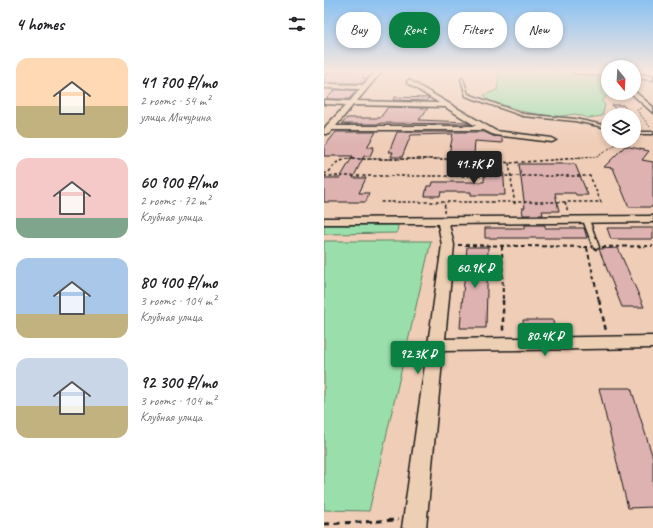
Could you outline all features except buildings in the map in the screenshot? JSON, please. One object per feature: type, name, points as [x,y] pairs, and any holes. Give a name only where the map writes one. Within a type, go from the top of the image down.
[{"type":"street","points":[[327,132],[357,96]]},
{"type":"street","points":[[430,96],[494,133],[552,140]]},
{"type":"street","points":[[641,99],[653,111]]},
{"type":"street","points":[[324,102],[437,104],[447,106]]},
{"type":"street","points":[[324,121],[335,121]]},
{"type":"street","points":[[327,132],[484,128]]},
{"type":"street","points":[[324,222],[653,219]]},
{"type":"street","points":[[415,524],[448,245],[443,221]]},
{"type":"street","points":[[436,345],[653,342]]},
{"type":"lane","points":[[469,96],[523,115],[575,120],[601,126]]},
{"type":"lane","points":[[641,133],[653,132]]},
{"type":"lane","points":[[586,220],[596,247]]},
{"type":"path","points":[[647,105],[637,110],[653,132]]},
{"type":"path","points":[[324,175],[329,172],[336,163],[346,159],[490,159],[509,163],[597,157],[610,148]]},
{"type":"path","points":[[509,163],[515,206]]},
{"type":"path","points":[[324,175],[590,176],[601,202],[380,202]]},
{"type":"path","points":[[448,245],[587,247],[653,246]]},
{"type":"path","points":[[502,246],[503,343]]},
{"type":"path","points":[[587,247],[608,342]]},
{"type":"path","points":[[324,524],[415,524]]},
{"type":"green space","points":[[485,96],[601,96],[601,100],[603,100],[602,101],[605,105],[604,108],[601,108],[601,116],[588,118],[575,114],[556,117],[525,112],[488,100]]},
{"type":"green space","points":[[324,225],[398,225],[397,233],[324,234]]},
{"type":"green space","points":[[324,241],[431,241],[369,511],[324,510]]}]
